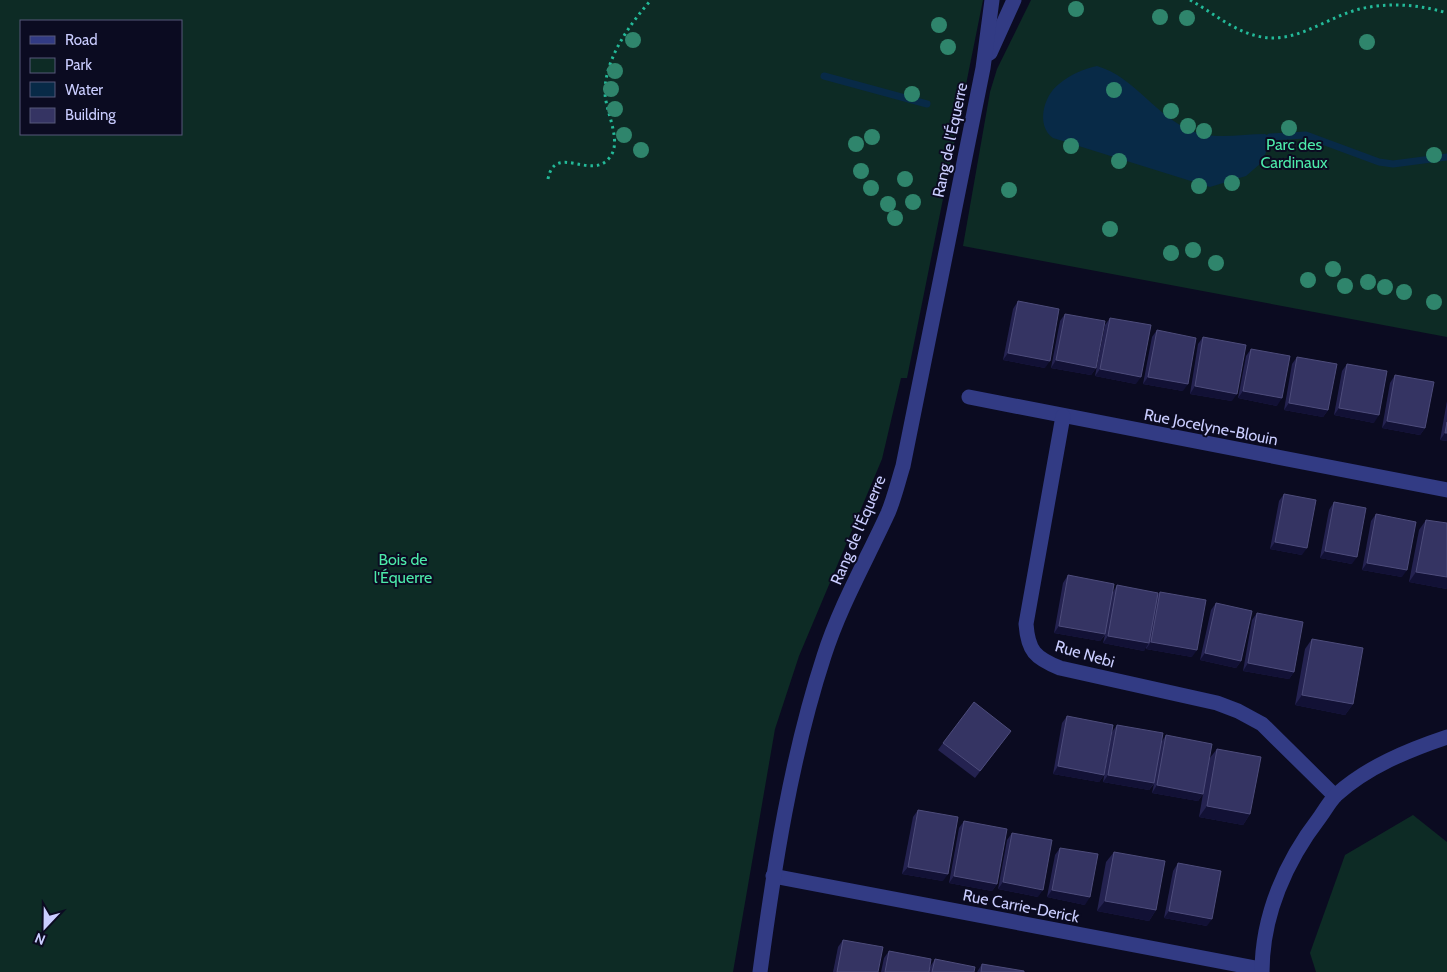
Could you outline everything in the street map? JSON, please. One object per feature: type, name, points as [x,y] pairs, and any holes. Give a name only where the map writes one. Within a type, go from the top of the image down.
[{"type":"street","name":"Rang de l'Équerre","points":[[760,972],[773,876],[806,718],[824,654],[859,571],[888,512],[903,466],[983,68],[992,0]]},
{"type":"street","name":"Rang de l'Équerre","points":[[983,68],[1014,0]]},
{"type":"street","name":"Rue Jocelyne-Blouin","points":[[969,397],[1447,490]]},
{"type":"street","name":"Rue Nebi","points":[[1063,416],[1027,617],[1029,646],[1037,656],[1060,668],[1217,703],[1238,711],[1262,724],[1335,796]]},
{"type":"street","points":[[1262,971],[1271,912],[1287,868],[1301,842],[1335,796],[1377,766],[1402,753],[1447,736]]},
{"type":"street","name":"Rue Carrie-Derick","points":[[773,876],[1262,971]]},
{"type":"path","points":[[548,179],[550,169],[555,164],[563,162],[595,166],[604,164],[611,156],[614,147],[606,109],[605,90],[608,70],[616,51],[651,0]]},
{"type":"path","points":[[1190,0],[1238,30],[1271,38],[1292,36],[1355,10],[1376,6],[1413,6],[1447,13]]},
{"type":"green space","name":"Bois de l'Équerre","points":[[0,0],[983,0],[907,378],[901,378],[882,459],[799,656],[775,729],[733,972],[0,972]]},
{"type":"green space","name":"Parc des Cardinaux","points":[[1031,0],[1447,0],[1447,337],[963,246],[990,92],[997,69]]},
{"type":"green space","points":[[1413,815],[1447,842],[1447,972],[1316,972],[1310,953],[1345,855]]},
{"type":"water","points":[[1097,66],[1123,79],[1167,116],[1192,131],[1218,136],[1265,134],[1270,137],[1268,148],[1261,163],[1246,176],[1210,187],[1053,138],[1048,133],[1043,119],[1046,103],[1053,89],[1068,77],[1082,70]]},
{"type":"building","points":[[1018,301],[1059,309],[1050,361],[1008,353]]},
{"type":"building","points":[[1065,314],[1105,321],[1096,368],[1056,360]]},
{"type":"building","points":[[1110,318],[1151,325],[1141,377],[1100,369]]},
{"type":"building","points":[[1157,330],[1196,338],[1188,384],[1148,377]]},
{"type":"building","points":[[1203,337],[1246,345],[1237,394],[1195,386]]},
{"type":"building","points":[[1251,349],[1290,356],[1282,398],[1243,391]]},
{"type":"building","points":[[1297,357],[1337,364],[1328,410],[1289,403]]},
{"type":"building","points":[[1347,364],[1387,371],[1379,415],[1339,408]]},
{"type":"building","points":[[1395,375],[1434,382],[1425,428],[1387,421]]},
{"type":"building","points":[[1284,494],[1316,500],[1307,548],[1275,542]]},
{"type":"building","points":[[1334,502],[1366,508],[1357,557],[1325,551]]},
{"type":"building","points":[[1376,514],[1416,522],[1407,570],[1367,563]]},
{"type":"building","points":[[1426,520],[1447,523],[1447,577],[1416,572]]},
{"type":"building","points":[[1068,575],[1114,584],[1105,634],[1059,626]]},
{"type":"building","points":[[1117,585],[1158,593],[1149,643],[1108,636]]},
{"type":"building","points":[[1160,592],[1206,600],[1197,650],[1151,642]]},
{"type":"building","points":[[1216,603],[1252,611],[1241,661],[1205,653]]},
{"type":"building","points":[[1257,613],[1303,622],[1294,672],[1248,663]]},
{"type":"building","points":[[1312,639],[1363,648],[1353,704],[1302,695]]},
{"type":"building","points":[[974,702],[1011,731],[980,771],[943,743]]},
{"type":"building","points":[[1067,716],[1113,725],[1104,775],[1058,766]]},
{"type":"building","points":[[1117,725],[1163,733],[1154,783],[1108,775]]},
{"type":"building","points":[[1166,735],[1212,744],[1203,794],[1157,785]]},
{"type":"building","points":[[1217,749],[1261,757],[1250,814],[1207,806]]},
{"type":"building","points":[[918,810],[958,817],[948,874],[908,867]]},
{"type":"building","points":[[964,821],[1007,829],[997,884],[954,876]]},
{"type":"building","points":[[1012,833],[1052,840],[1043,890],[1003,882]]},
{"type":"building","points":[[1060,848],[1098,854],[1090,897],[1052,890]]},
{"type":"building","points":[[1114,852],[1165,861],[1156,910],[1105,901]]},
{"type":"building","points":[[1178,863],[1221,871],[1212,919],[1169,911]]},
{"type":"building","points":[[843,940],[883,947],[878,972],[837,972]]},
{"type":"building","points":[[889,951],[931,959],[929,972],[885,972]]},
{"type":"building","points":[[935,959],[975,967],[974,972],[932,972]]},
{"type":"building","points":[[982,964],[1024,971],[1024,972],[981,972]]},
{"type":"waterway","points":[[824,76],[927,104]]},
{"type":"waterway","points":[[1270,137],[1306,135],[1379,162],[1393,164],[1447,157]]}]
